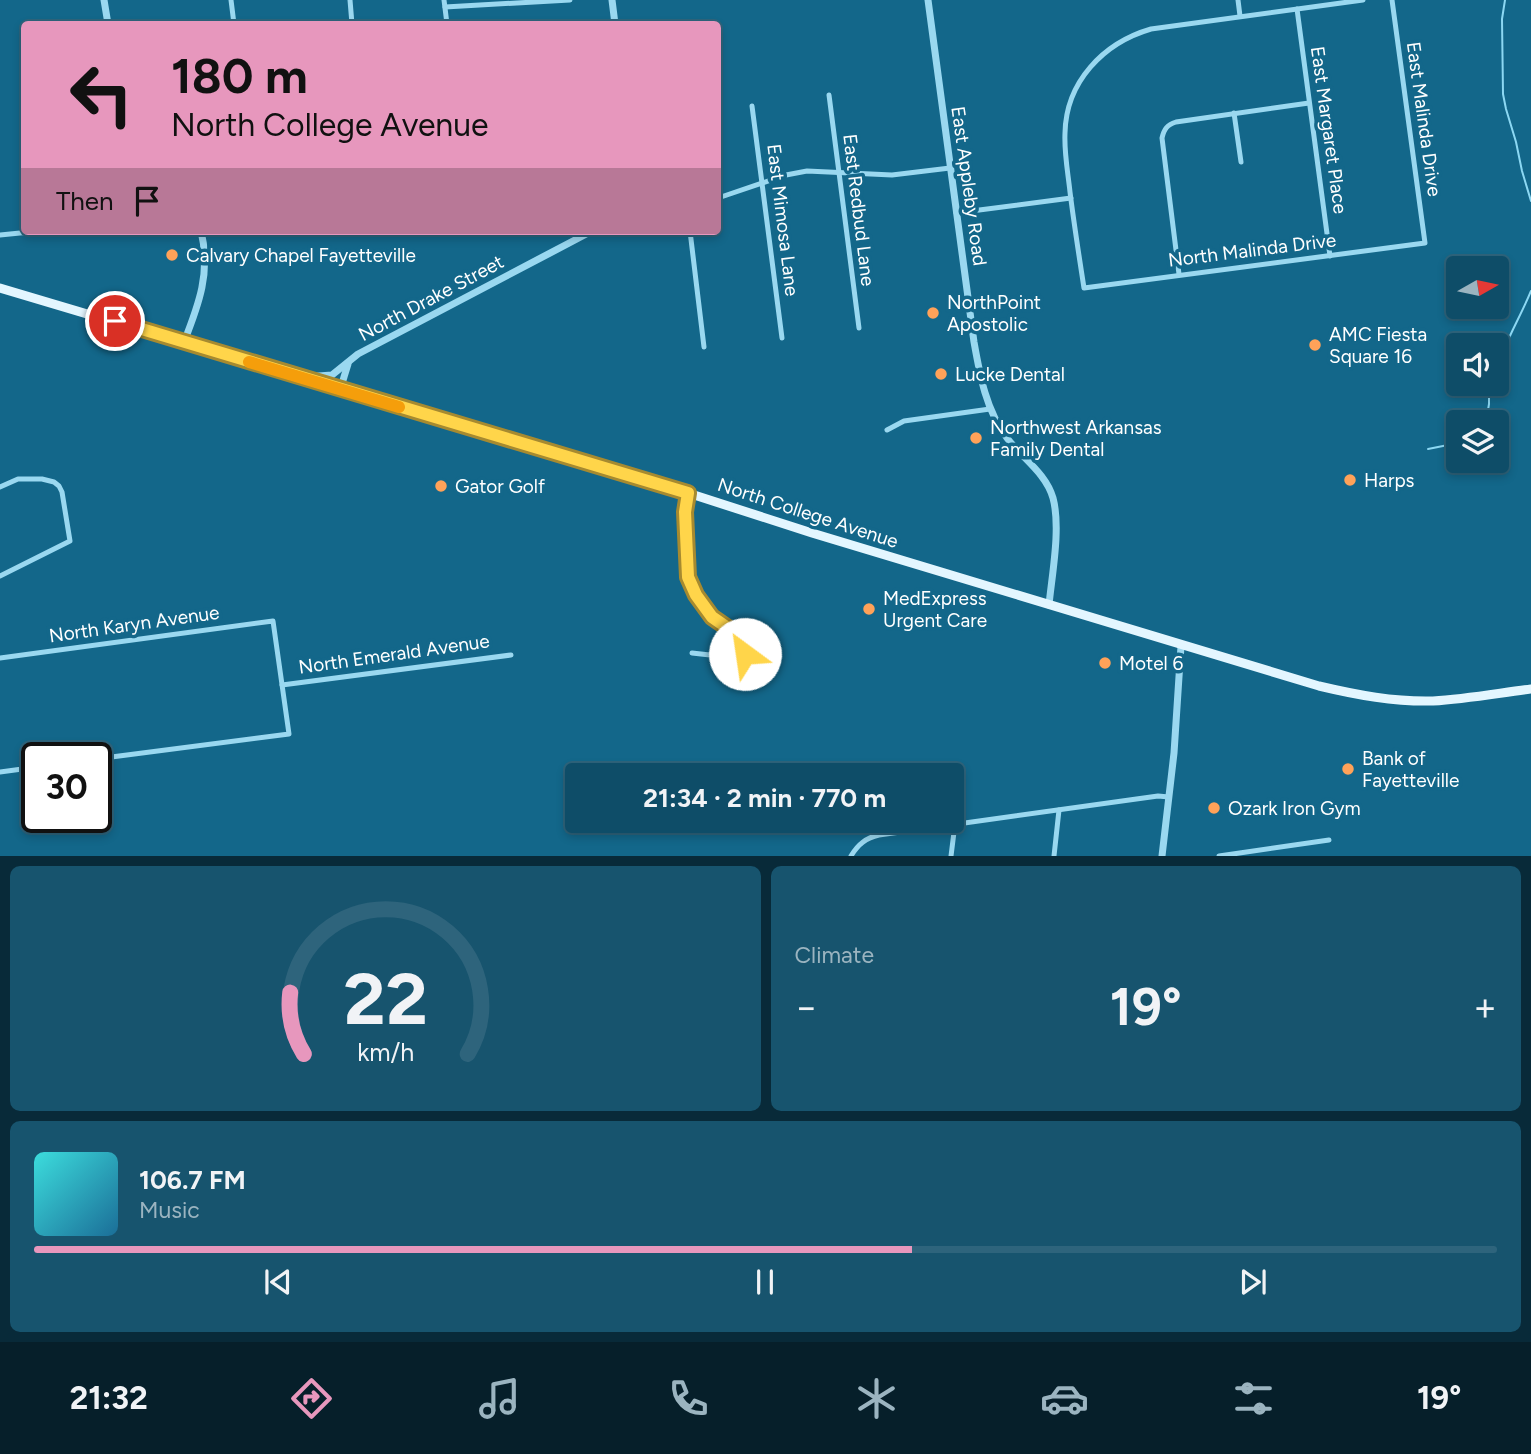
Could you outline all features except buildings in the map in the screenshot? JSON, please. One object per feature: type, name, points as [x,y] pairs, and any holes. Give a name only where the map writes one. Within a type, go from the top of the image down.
[{"type":"main road","name":"North College Avenue","points":[[0,288],[688,493],[1181,646],[1319,686],[1384,699],[1414,701],[1452,700],[1531,689]]},
{"type":"street","points":[[104,0],[108,21]]},
{"type":"street","points":[[231,0],[234,21]]},
{"type":"street","points":[[350,0],[352,21]]},
{"type":"street","points":[[445,4],[569,0]]},
{"type":"street","points":[[611,0],[614,21]]},
{"type":"street","name":"East Appleby Road","points":[[928,0],[978,362],[990,409],[1007,438],[1046,482],[1053,496],[1056,526],[1049,605]]},
{"type":"street","points":[[1238,0],[1240,16]]},
{"type":"street","points":[[956,213],[1071,198],[1065,147],[1066,121],[1071,99],[1093,63],[1116,44],[1140,32],[1161,27],[1363,0]]},
{"type":"street","name":"East Malinda Drive","points":[[1392,0],[1425,243]]},
{"type":"street","name":"East Margaret Place","points":[[1297,9],[1330,256]]},
{"type":"street","name":"East Redbud Lane","points":[[829,95],[859,328]]},
{"type":"street","points":[[1179,274],[1162,138],[1164,129],[1175,122],[1309,103]]},
{"type":"street","name":"East Mimosa Lane","points":[[752,106],[782,338]]},
{"type":"street","points":[[1234,114],[1241,162]]},
{"type":"street","points":[[721,197],[786,175],[807,171],[892,175],[950,168]]},
{"type":"street","name":"North Malinda Drive","points":[[1071,198],[1084,288],[1425,243]]},
{"type":"street","points":[[0,235],[21,233]]},
{"type":"street","points":[[184,342],[204,282],[205,259],[202,235]]},
{"type":"street","name":"North Drake Street","points":[[340,390],[349,362],[358,354],[584,235]]},
{"type":"street","points":[[690,235],[704,347]]},
{"type":"street","points":[[300,378],[332,375],[349,362]]},
{"type":"street","points":[[887,430],[904,421],[990,409]]},
{"type":"street","points":[[0,487],[18,479],[54,482],[62,492],[70,541],[0,576]]},
{"type":"street","points":[[688,493],[685,512],[688,577],[712,617],[741,636],[747,645],[745,654],[737,658],[692,653]]},
{"type":"street","name":"North Karyn Avenue","points":[[0,658],[273,621],[282,685]]},
{"type":"street","points":[[1162,856],[1174,753],[1181,646]]},
{"type":"street","name":"North Emerald Avenue","points":[[282,685],[511,655]]},
{"type":"street","points":[[112,757],[289,734],[282,685]]},
{"type":"street","points":[[0,772],[21,769]]},
{"type":"street","points":[[964,823],[1158,796],[1169,797]]},
{"type":"street","points":[[1054,856],[1059,810]]},
{"type":"street","points":[[851,856],[860,843],[873,836],[893,833]]},
{"type":"street","points":[[951,856],[953,833]]},
{"type":"street","points":[[1219,856],[1329,840]]},
{"type":"waterway","points":[[1505,0],[1502,19],[1503,94],[1531,201]]},
{"type":"waterway","points":[[1509,337],[1531,291]]},
{"type":"waterway","points":[[1488,410],[1489,396]]},
{"type":"waterway","points":[[1428,449],[1446,445]]},
{"type":"slow traffic","points":[[249,362],[399,407]]},
{"type":"place","name":"Calvary Chapel Fayetteville","points":[[172,255]]},
{"type":"place","name":"NorthPoint Apostolic","points":[[933,313]]},
{"type":"place","name":"AMC Fiesta Square 16","points":[[1315,345]]},
{"type":"place","name":"Lucke Dental","points":[[941,374]]},
{"type":"place","name":"Northwest Arkansas Family Dental","points":[[976,438]]},
{"type":"place","name":"Harps","points":[[1350,480]]},
{"type":"place","name":"Gator Golf","points":[[441,486]]},
{"type":"place","name":"MedExpress Urgent Care","points":[[869,609]]},
{"type":"place","name":"Motel 6","points":[[1105,663]]},
{"type":"place","name":"Bank of Fayetteville","points":[[1348,769]]},
{"type":"place","name":"Ozark Iron Gym","points":[[1214,808]]},
{"type":"route","points":[[115,321],[688,493],[685,512],[688,577],[712,617],[745,640],[745,654]]}]
